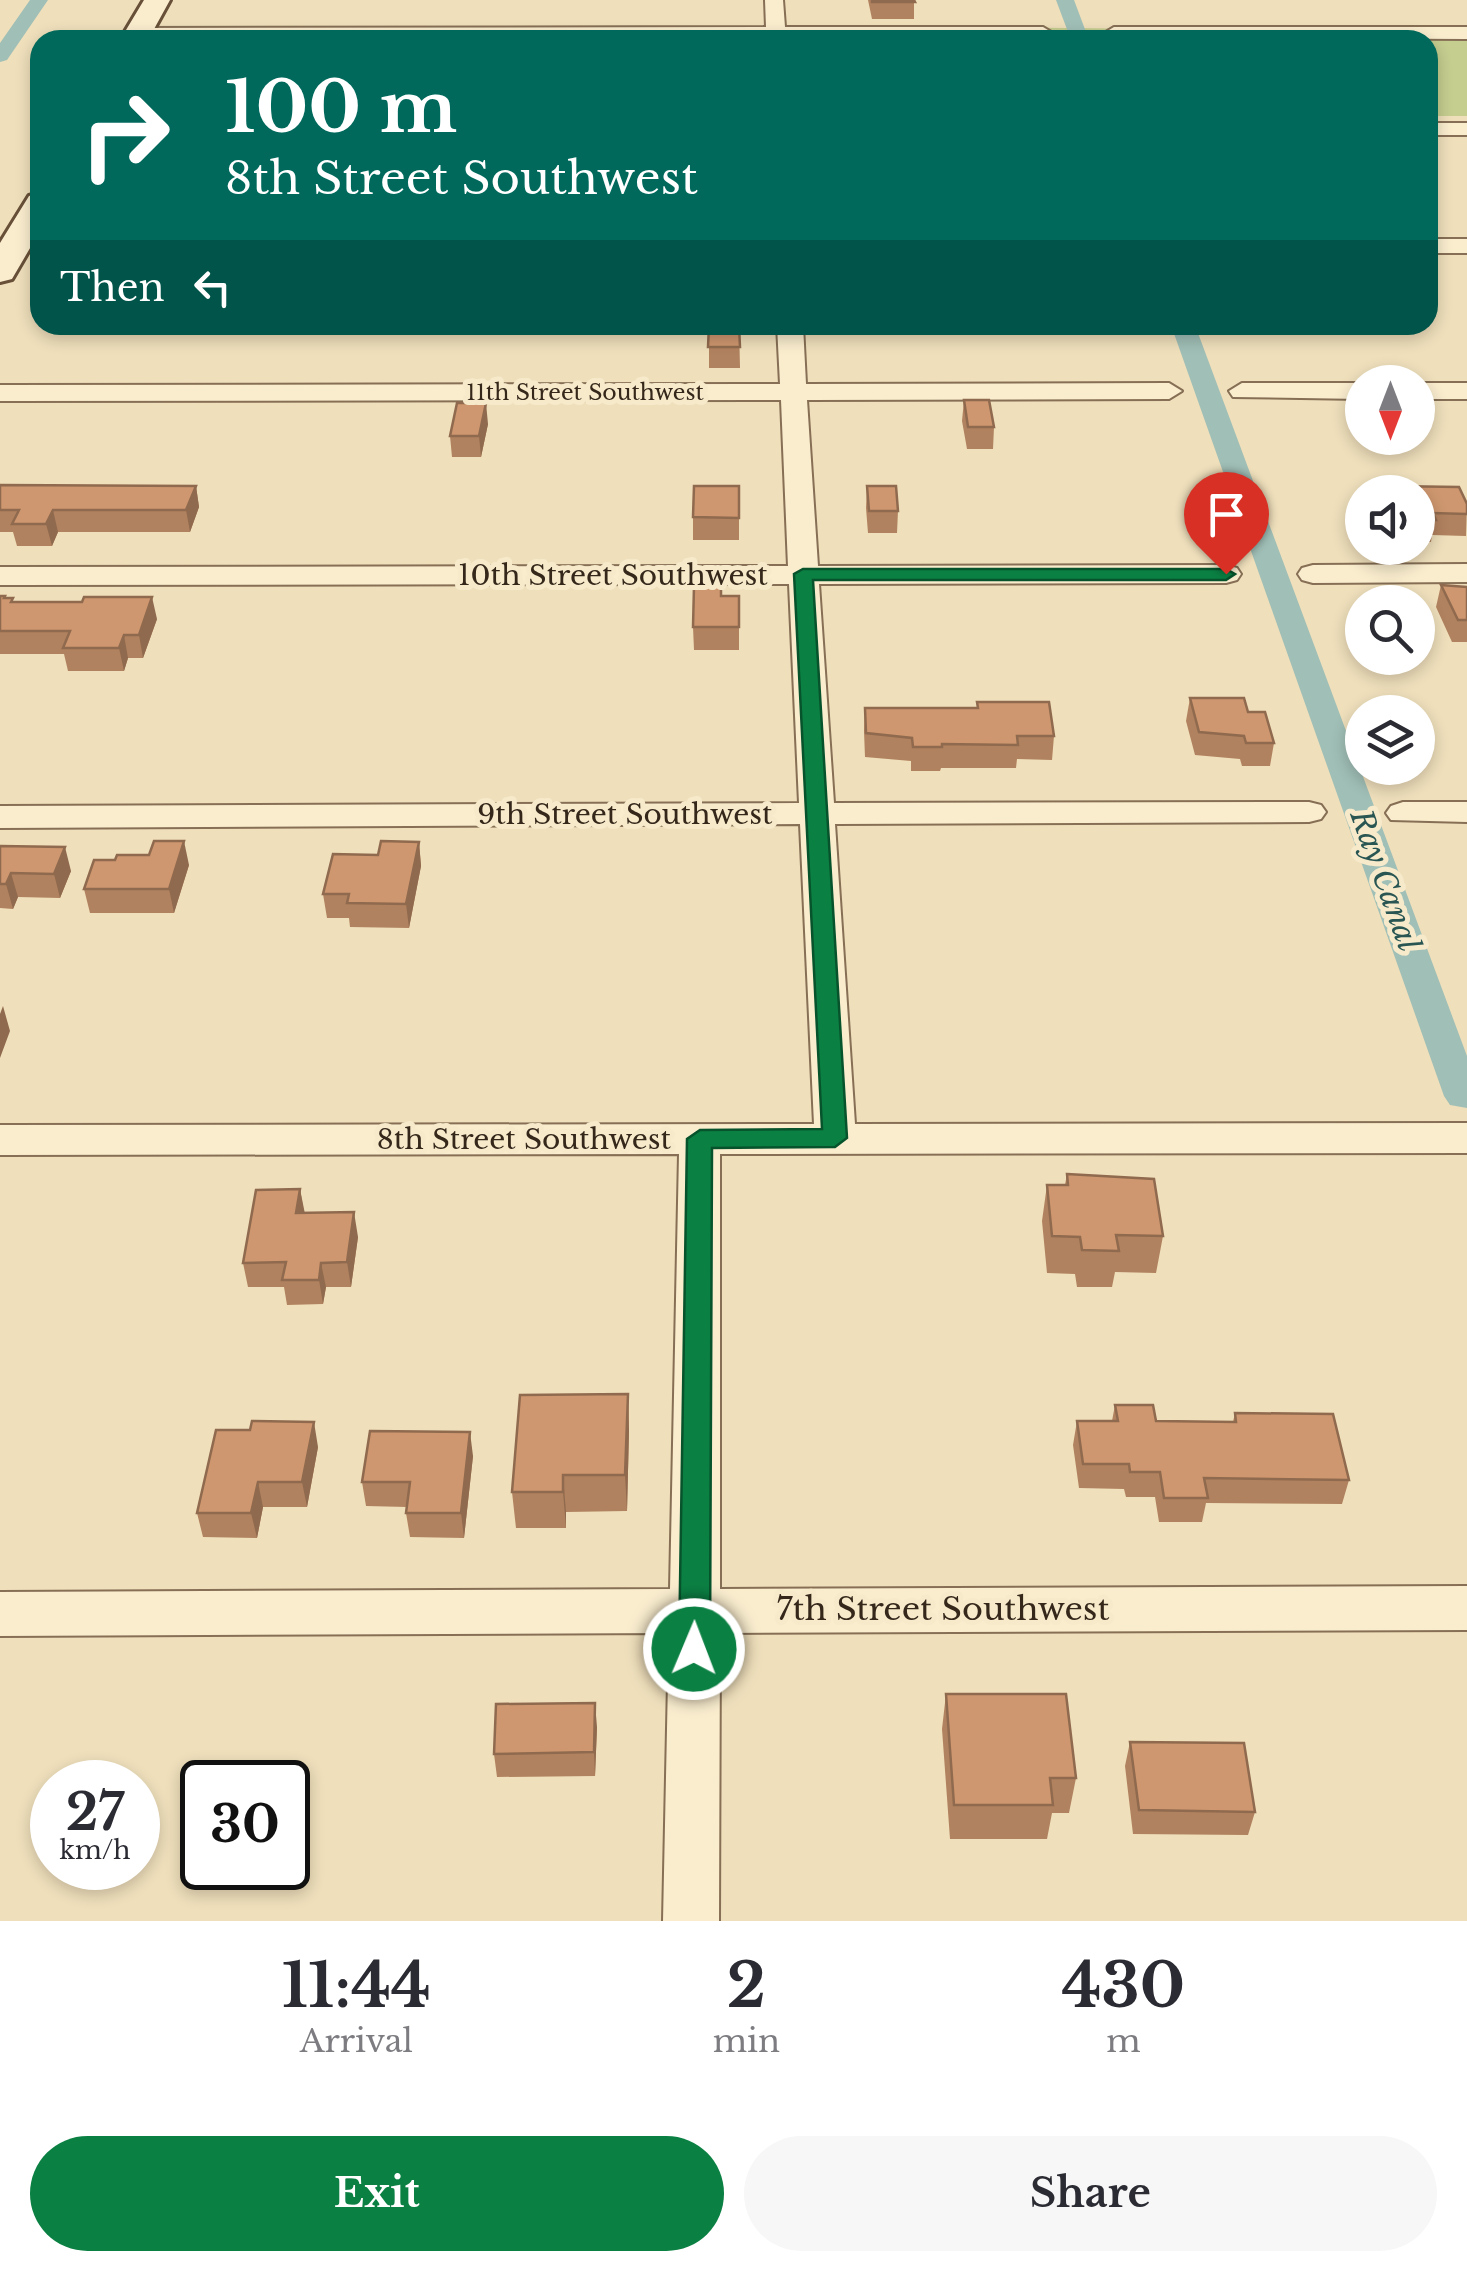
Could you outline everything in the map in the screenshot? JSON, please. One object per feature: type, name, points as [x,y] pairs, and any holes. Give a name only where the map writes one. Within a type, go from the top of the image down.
[{"type":"street","points":[[140,30],[157,0]]},
{"type":"street","points":[[774,0],[776,30]]},
{"type":"street","points":[[1438,32],[1467,32]]},
{"type":"street","points":[[1438,129],[1467,129]]},
{"type":"street","points":[[18,256],[30,227]]},
{"type":"street","points":[[1438,246],[1467,246]]},
{"type":"street","points":[[791,335],[835,1138]]},
{"type":"street","name":"11th Street Southwest","points":[[0,393],[1169,391]]},
{"type":"street","points":[[1242,391],[1345,391]]},
{"type":"street","points":[[1435,391],[1467,391]]},
{"type":"street","name":"10th Street Southwest","points":[[0,576],[1226,574]]},
{"type":"street","points":[[1313,574],[1467,574]]},
{"type":"street","name":"9th Street Southwest","points":[[0,817],[1309,812]]},
{"type":"street","points":[[1403,812],[1467,812]]},
{"type":"street","name":"8th Street Southwest","points":[[0,1140],[1467,1138]]},
{"type":"street","points":[[692,1921],[700,1139]]},
{"type":"street","name":"7th Street Southwest","points":[[0,1614],[1467,1608]]},
{"type":"green space","points":[[766,25],[1267,30],[767,30]]},
{"type":"green space","points":[[1438,32],[1467,32],[1467,116],[1438,116]]},
{"type":"building","points":[[914,0],[915,2],[872,2]]},
{"type":"building","points":[[709,335],[739,335],[740,347],[708,347]]},
{"type":"building","points":[[964,400],[989,400],[994,427],[968,427]]},
{"type":"building","points":[[457,403],[486,403],[479,436],[450,436]]},
{"type":"building","points":[[0,485],[196,486],[186,510],[53,510],[46,524],[12,524],[19,510],[0,510]]},
{"type":"building","points":[[694,486],[739,486],[739,518],[693,517]]},
{"type":"building","points":[[867,486],[896,486],[898,511],[869,511]]},
{"type":"building","points":[[1435,487],[1459,487],[1467,514],[1435,513]]},
{"type":"building","points":[[1441,585],[1467,587],[1467,620],[1458,620]]},
{"type":"building","points":[[694,586],[721,586],[721,596],[739,596],[739,627],[693,627]]},
{"type":"building","points":[[0,596],[13,598],[11,602],[152,597],[139,635],[124,635],[119,648],[63,648],[70,631],[0,631]]},
{"type":"building","points":[[1190,698],[1244,698],[1248,712],[1265,712],[1274,743],[1246,743],[1244,736],[1199,732]]},
{"type":"building","points":[[977,702],[1049,702],[1054,736],[1017,736],[1018,745],[913,747],[912,738],[866,733],[865,708],[978,708]]},
{"type":"building","points":[[154,841],[184,841],[169,889],[84,889],[94,860],[149,855]]},
{"type":"building","points":[[381,841],[419,842],[406,904],[347,903],[349,894],[323,894],[333,854],[378,855]]},
{"type":"building","points":[[0,846],[65,847],[54,874],[11,873],[6,884],[0,884]]},
{"type":"building","points":[[1067,1174],[1154,1179],[1163,1236],[1116,1235],[1119,1251],[1082,1250],[1080,1237],[1052,1236],[1047,1185],[1068,1185]]},
{"type":"building","points":[[300,1189],[296,1213],[354,1212],[347,1262],[321,1263],[319,1280],[282,1280],[286,1262],[243,1263],[256,1190]]},
{"type":"building","points":[[628,1394],[625,1475],[563,1475],[563,1492],[512,1492],[520,1395]]},
{"type":"building","points":[[1115,1405],[1153,1405],[1156,1421],[1236,1422],[1235,1413],[1333,1414],[1349,1480],[1204,1478],[1208,1498],[1164,1498],[1160,1472],[1130,1472],[1129,1464],[1083,1464],[1077,1421],[1118,1421]]},
{"type":"building","points":[[252,1421],[314,1422],[302,1482],[258,1482],[251,1513],[197,1513],[216,1430],[250,1430]]},
{"type":"building","points":[[370,1431],[470,1432],[461,1513],[406,1513],[410,1482],[362,1482]]},
{"type":"building","points":[[946,1694],[1066,1694],[1076,1778],[1050,1778],[1053,1805],[954,1805]]},
{"type":"building","points":[[595,1703],[594,1752],[494,1754],[496,1704]]},
{"type":"building","points":[[1130,1742],[1244,1743],[1255,1812],[1139,1810]]},
{"type":"waterway","points":[[0,56],[39,0]]},
{"type":"waterway","name":"Ray Canal","points":[[1065,0],[1076,30]]},
{"type":"waterway","name":"Ray Canal","points":[[1187,335],[1463,1096]]},
{"type":"route","points":[[694,1649],[700,1139],[835,1138],[803,574],[1226,574]]}]
